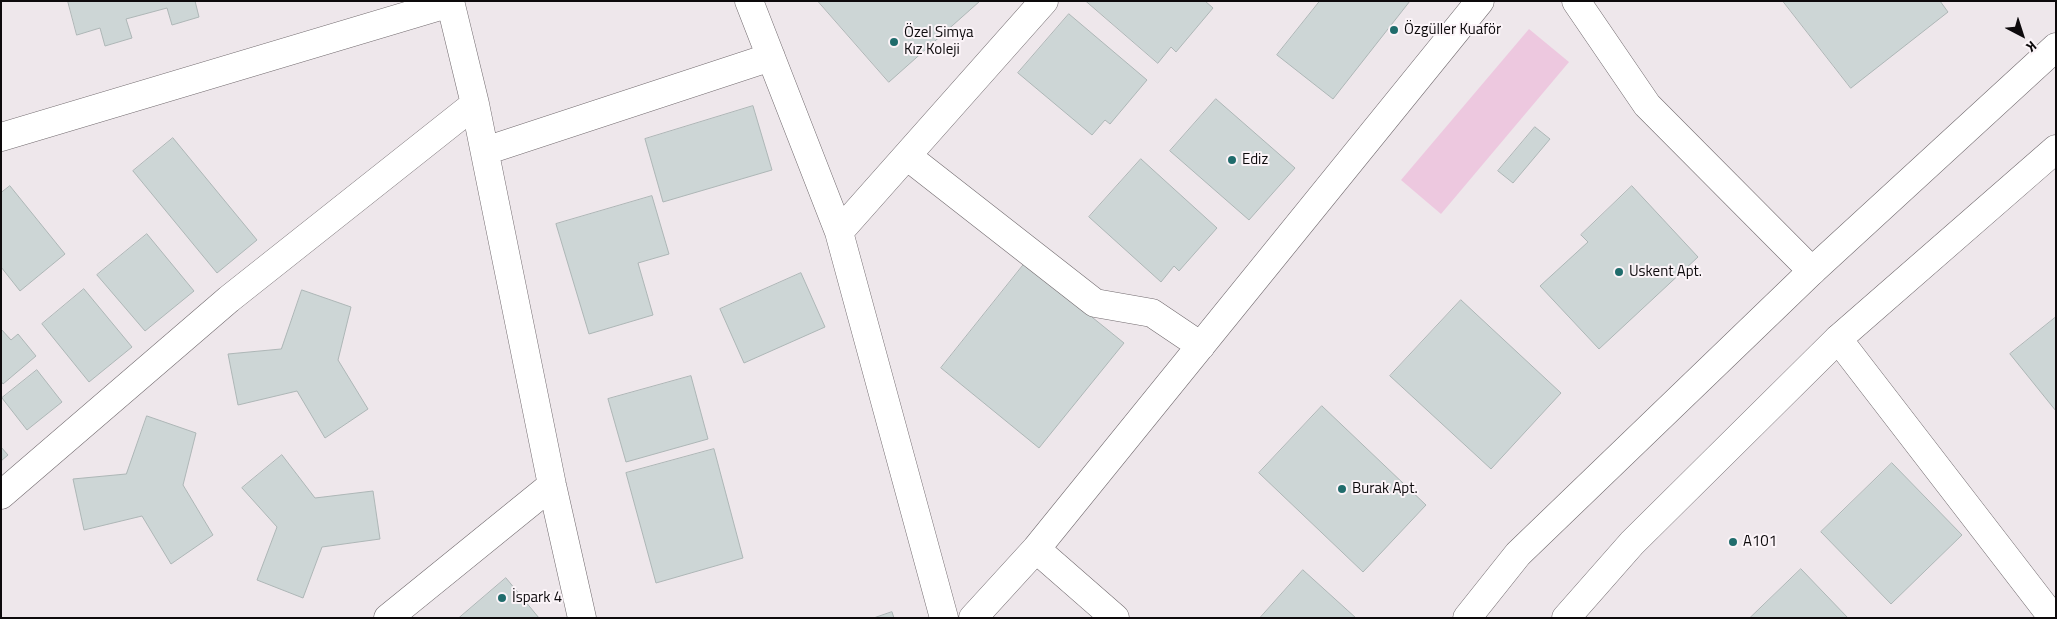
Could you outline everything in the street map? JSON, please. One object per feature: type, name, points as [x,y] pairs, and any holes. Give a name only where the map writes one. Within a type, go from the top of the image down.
[{"type":"street","points":[[749,1],[839,232],[944,618]]},
{"type":"street","points":[[839,232],[1044,1]]},
{"type":"street","points":[[973,618],[1036,549],[1480,1]]},
{"type":"street","points":[[1576,1],[1647,105],[1812,271]]},
{"type":"street","points":[[1,137],[450,2],[475,104],[552,486],[582,618]]},
{"type":"street","points":[[1467,618],[1518,554],[1812,271],[2056,48]]},
{"type":"street","points":[[485,151],[771,57]]},
{"type":"street","points":[[1,495],[229,299],[475,104]]},
{"type":"street","points":[[1566,618],[1632,543],[1838,339],[2056,149]]},
{"type":"street","points":[[907,156],[1095,303],[1152,313],[1201,346]]},
{"type":"street","points":[[1838,339],[2054,617]]},
{"type":"street","points":[[388,618],[552,486]]},
{"type":"street","points":[[1036,549],[1115,618]]},
{"type":"shaded area","points":[[1529,29],[1569,62],[1441,214],[1401,180]]},
{"type":"building","points":[[68,1],[195,1],[199,17],[172,25],[167,8],[126,19],[132,38],[105,46],[100,28],[77,35]]},
{"type":"building","name":"Özel Simya Kız Koleji","points":[[818,1],[980,1],[889,82]]},
{"type":"building","points":[[1086,1],[1205,1],[1213,8],[1176,52],[1171,47],[1158,63]]},
{"type":"building","points":[[1320,1],[1410,1],[1333,99],[1277,55]]},
{"type":"building","points":[[1783,1],[1940,1],[1948,12],[1851,88]]},
{"type":"building","points":[[1069,14],[1147,80],[1110,124],[1105,120],[1092,135],[1018,73]]},
{"type":"building","name":"Ediz","points":[[1216,99],[1295,168],[1249,220],[1170,151]]},
{"type":"building","points":[[753,106],[772,170],[663,202],[645,139]]},
{"type":"building","points":[[1535,127],[1550,139],[1513,183],[1498,171]]},
{"type":"building","points":[[173,138],[257,240],[217,273],[133,171]]},
{"type":"building","points":[[1141,159],[1217,228],[1179,271],[1174,266],[1161,282],[1089,217]]},
{"type":"building","points":[[10,186],[65,254],[20,291],[1,267],[1,193]]},
{"type":"building","name":"Uskent Apt.","points":[[1632,186],[1698,257],[1599,349],[1540,286],[1588,242],[1581,235]]},
{"type":"building","points":[[652,196],[669,254],[638,263],[653,315],[589,334],[556,224]]},
{"type":"building","points":[[147,234],[194,291],[145,331],[97,275]]},
{"type":"building","points":[[1025,263],[1124,343],[1039,448],[941,368]]},
{"type":"building","points":[[801,273],[825,327],[744,363],[720,309]]},
{"type":"building","points":[[84,289],[132,347],[89,382],[42,324]]},
{"type":"building","points":[[302,290],[351,307],[338,360],[368,409],[325,438],[297,391],[238,405],[228,354],[281,349]]},
{"type":"building","points":[[1461,300],[1561,393],[1491,469],[1390,376]]},
{"type":"building","points":[[2056,317],[2056,411],[2010,354]]},
{"type":"building","points":[[1,329],[11,340],[18,334],[36,356],[3,384],[1,381]]},
{"type":"building","points":[[37,370],[62,402],[27,430],[2,398]]},
{"type":"building","points":[[691,376],[708,439],[626,462],[608,399]]},
{"type":"building","name":"Burak Apt.","points":[[1322,406],[1426,505],[1363,572],[1259,473]]},
{"type":"building","points":[[147,416],[196,433],[183,485],[213,535],[171,564],[142,516],[84,530],[73,479],[126,474]]},
{"type":"building","points":[[1,447],[8,455],[1,461]]},
{"type":"building","points":[[714,449],[743,558],[656,583],[626,473]]},
{"type":"building","points":[[282,455],[315,498],[373,491],[380,539],[322,547],[303,598],[257,580],[277,527],[242,488]]},
{"type":"building","points":[[1892,463],[1962,535],[1891,604],[1821,532]]},
{"type":"building","points":[[1801,569],[1848,618],[1750,618]]},
{"type":"building","points":[[1303,570],[1356,618],[1260,618]]},
{"type":"building","name":"İspark 4","points":[[506,578],[539,618],[459,618]]},
{"type":"building","points":[[892,612],[894,618],[874,618]]},
{"type":"place","name":"Özgüller Kuaför","points":[[1394,30]]},
{"type":"place","name":"Özel Simya Kız Koleji","points":[[894,42]]},
{"type":"place","name":"Ediz","points":[[1232,160]]},
{"type":"place","name":"Uskent Apt.","points":[[1619,272]]},
{"type":"place","name":"Burak Apt.","points":[[1342,489]]},
{"type":"place","name":"A101","points":[[1733,542]]},
{"type":"place","name":"İspark 4","points":[[502,598]]}]
